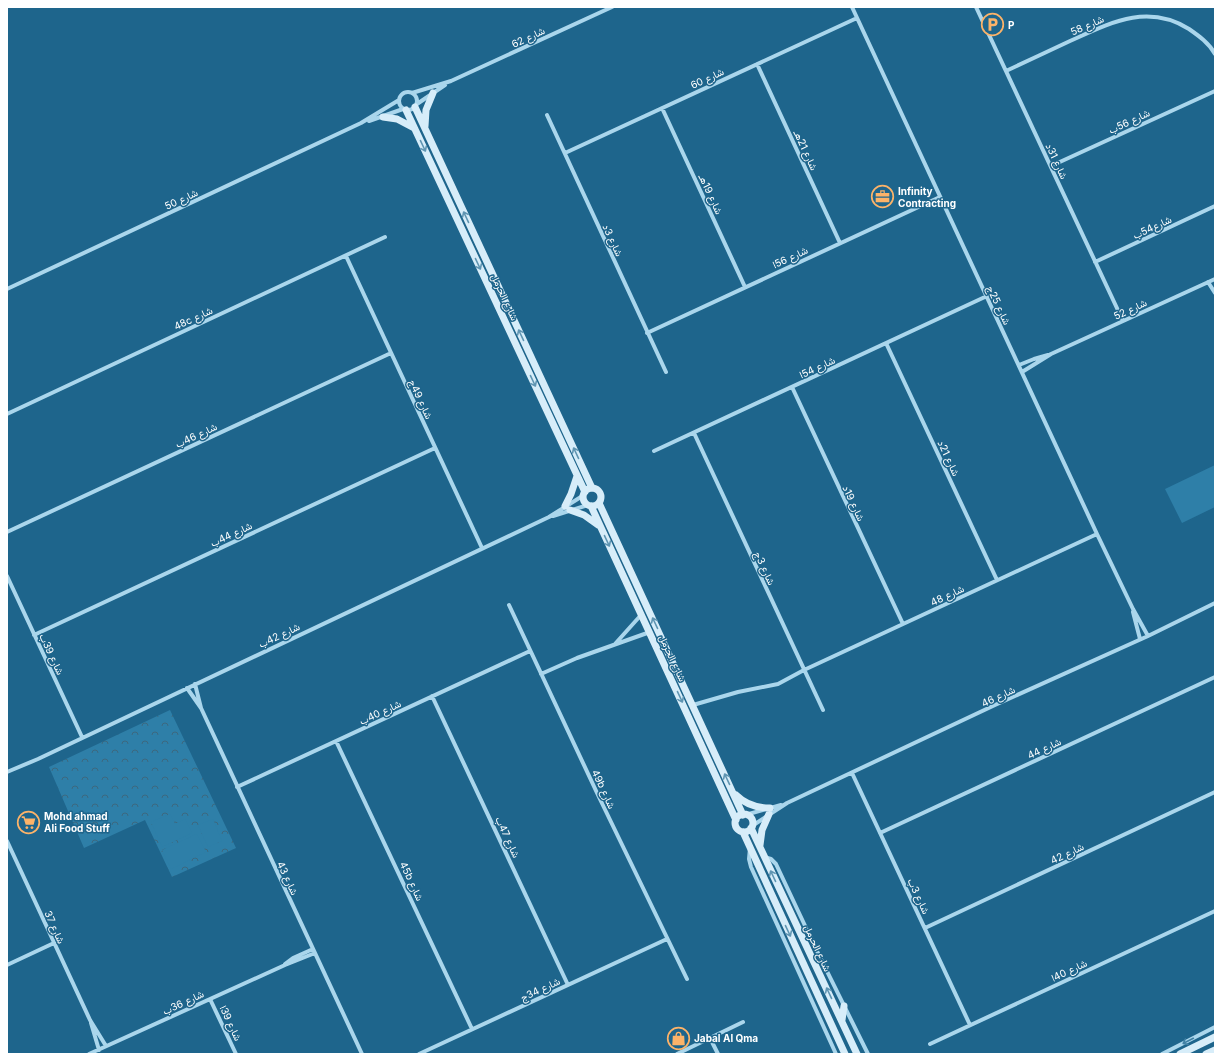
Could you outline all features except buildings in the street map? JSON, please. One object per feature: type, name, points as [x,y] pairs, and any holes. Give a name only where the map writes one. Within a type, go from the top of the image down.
[{"type":"street","name":"شارع 62","points":[[416,105],[451,82],[612,7]]},
{"type":"street","name":"شارع 25ج","points":[[852,7],[1132,609],[1148,636]]},
{"type":"street","name":"شارع 31د","points":[[976,7],[1123,321]]},
{"type":"street","name":"شارع 58","points":[[1006,71],[1115,22],[1140,16],[1161,18],[1179,24],[1202,38],[1215,54]]},
{"type":"street","name":"شارع 60","points":[[565,153],[857,18]]},
{"type":"street","name":"شارع 21هـ","points":[[757,64],[840,243]]},
{"type":"street","name":"شارع 62","points":[[412,93],[451,82]]},
{"type":"street","name":"شارع 56ب","points":[[1050,166],[1215,91]]},
{"type":"street","points":[[405,92],[412,93],[416,97],[416,105],[410,110],[405,110],[400,106],[399,100],[401,95],[405,92]]},
{"type":"street","points":[[425,128],[426,110],[433,93]]},
{"type":"street","name":"شارع 50","points":[[7,289],[361,123],[399,100]]},
{"type":"street","name":"شارع الحرمل","points":[[416,105],[425,128],[592,488]]},
{"type":"street","name":"شارع 19هـ","points":[[662,108],[745,287]]},
{"type":"street","name":"شارع الحرمل","points":[[405,110],[577,476],[584,494]]},
{"type":"street","name":"شارع 50","points":[[361,123],[405,110]]},
{"type":"street","name":"شارع 3د","points":[[547,115],[666,372]]},
{"type":"street","points":[[383,116],[404,121],[415,130]]},
{"type":"street","name":"شارع 56ا","points":[[647,333],[940,197]]},
{"type":"street","name":"شارع54ب","points":[[1095,262],[1215,206]]},
{"type":"street","name":"48c شارع","points":[[7,414],[385,237]]},
{"type":"street","name":"شارع 49ج","points":[[346,256],[482,548]]},
{"type":"street","name":"شارع 52","points":[[1022,372],[1051,354],[1215,279]]},
{"type":"street","points":[[1208,282],[1215,294]]},
{"type":"street","name":"شارع 54ا","points":[[654,451],[987,296]]},
{"type":"street","name":"شارع 21د","points":[[886,343],[997,580]]},
{"type":"street","name":"شارع 46ب","points":[[7,532],[391,353]]},
{"type":"street","name":"شارع 52","points":[[1019,366],[1034,359],[1051,354]]},
{"type":"street","name":"شارع 19د","points":[[792,388],[903,624]]},
{"type":"street","name":"شارع 3ج","points":[[694,433],[822,710]]},
{"type":"street","name":"شارع 44ب","points":[[34,635],[435,448]]},
{"type":"street","points":[[577,476],[568,508],[590,518],[601,528]]},
{"type":"street","points":[[592,488],[598,490],[601,497],[599,503],[589,505],[584,501],[584,494],[588,489],[592,488]]},
{"type":"street","name":"شارع 42ب","points":[[7,776],[17,769],[82,737],[568,508],[584,494]]},
{"type":"street","name":"شارع الحرمل","points":[[599,503],[744,815]]},
{"type":"street","name":"شارع الحرمل","points":[[589,505],[650,632],[736,820]]},
{"type":"street","name":"شارع 42ب","points":[[568,508],[589,505]]},
{"type":"street","name":"شارع 48","points":[[693,705],[738,692],[778,684],[804,670],[1097,534]]},
{"type":"street","name":"شارع 39ب","points":[[7,576],[82,737]]},
{"type":"street","name":"شارع 46","points":[[744,815],[769,811],[787,803],[1148,636],[1215,603]]},
{"type":"street","name":"49b شارع","points":[[509,605],[687,979]]},
{"type":"street","name":"شارع 25ج","points":[[1132,609],[1140,639]]},
{"type":"street","points":[[614,646],[641,615]]},
{"type":"street","points":[[541,674],[577,658],[650,632]]},
{"type":"street","name":"شارع 40ب","points":[[237,787],[530,651]]},
{"type":"street","name":"شارع 44","points":[[880,833],[1215,677]]},
{"type":"street","name":"شارع 43","points":[[195,684],[201,708],[362,1054]]},
{"type":"street","name":"شارع 43","points":[[187,688],[201,708]]},
{"type":"street","name":"شارع 47ب","points":[[432,696],[568,985]]},
{"type":"street","name":"45b شارع","points":[[336,741],[472,1029]]},
{"type":"street","name":"شارع 42ب","points":[[7,772],[17,769]]},
{"type":"street","name":"شارع 3ب","points":[[852,773],[970,1025]]},
{"type":"street","points":[[733,792],[747,803],[769,811],[762,830],[760,848]]},
{"type":"street","name":"شارع 42","points":[[925,928],[1215,792]]},
{"type":"street","name":"شارع 46","points":[[752,827],[769,811]]},
{"type":"street","points":[[744,815],[751,818],[752,827],[743,832],[736,826],[736,820],[738,817],[744,815]]},
{"type":"street","name":"شارع الحرمل","points":[[752,827],[764,857],[857,1054]]},
{"type":"street","name":"شارع الحرمل","points":[[743,832],[845,1054]]},
{"type":"street","name":"شارع 37","points":[[7,840],[90,1020],[106,1046]]},
{"type":"street","points":[[750,848],[749,859],[751,867],[836,1054]]},
{"type":"street","points":[[764,857],[771,859],[776,864],[868,1054]]},
{"type":"street","name":"شارع 40ا","points":[[930,1044],[1215,911]]},
{"type":"street","name":"شارع 34ج","points":[[419,1054],[667,939]]},
{"type":"street","points":[[7,965],[54,943]]},
{"type":"street","name":"شارع 36ب","points":[[89,1054],[285,965],[293,958],[314,951]]},
{"type":"street","name":"شارع 39ا","points":[[210,998],[236,1054]]},
{"type":"street","points":[[842,1020],[844,1006]]},
{"type":"street","name":"شارع 37","points":[[90,1020],[99,1050]]},
{"type":"street","points":[[677,1054],[743,1022]]},
{"type":"street","points":[[1162,1054],[1215,1027]]},
{"type":"street","points":[[710,1038],[718,1054]]},
{"type":"street","points":[[1180,1054],[1215,1038]]},
{"type":"street","points":[[1206,1054],[1215,1050]]},
{"type":"green space","points":[[1215,465],[1215,507],[1182,523],[1165,489]]},
{"type":"green space","points":[[170,710],[236,848],[172,877],[145,820],[84,848],[49,767]]},
{"type":"green space","points":[[170,814],[175,824],[185,819],[192,833],[162,847],[151,822]]},
{"type":"green space","points":[[213,819],[222,841],[208,847],[198,825]]},
{"type":"green space","points":[[197,834],[206,852],[171,869],[162,850]]},
{"type":"place","name":"P","points":[[993,25]]},
{"type":"place","name":"Infinity Contracting","points":[[882,197]]},
{"type":"place","name":"Mohd ahmad Ali Food Stuff","points":[[28,822]]},
{"type":"place","name":"Jabal Al Qma","points":[[678,1038]]}]
